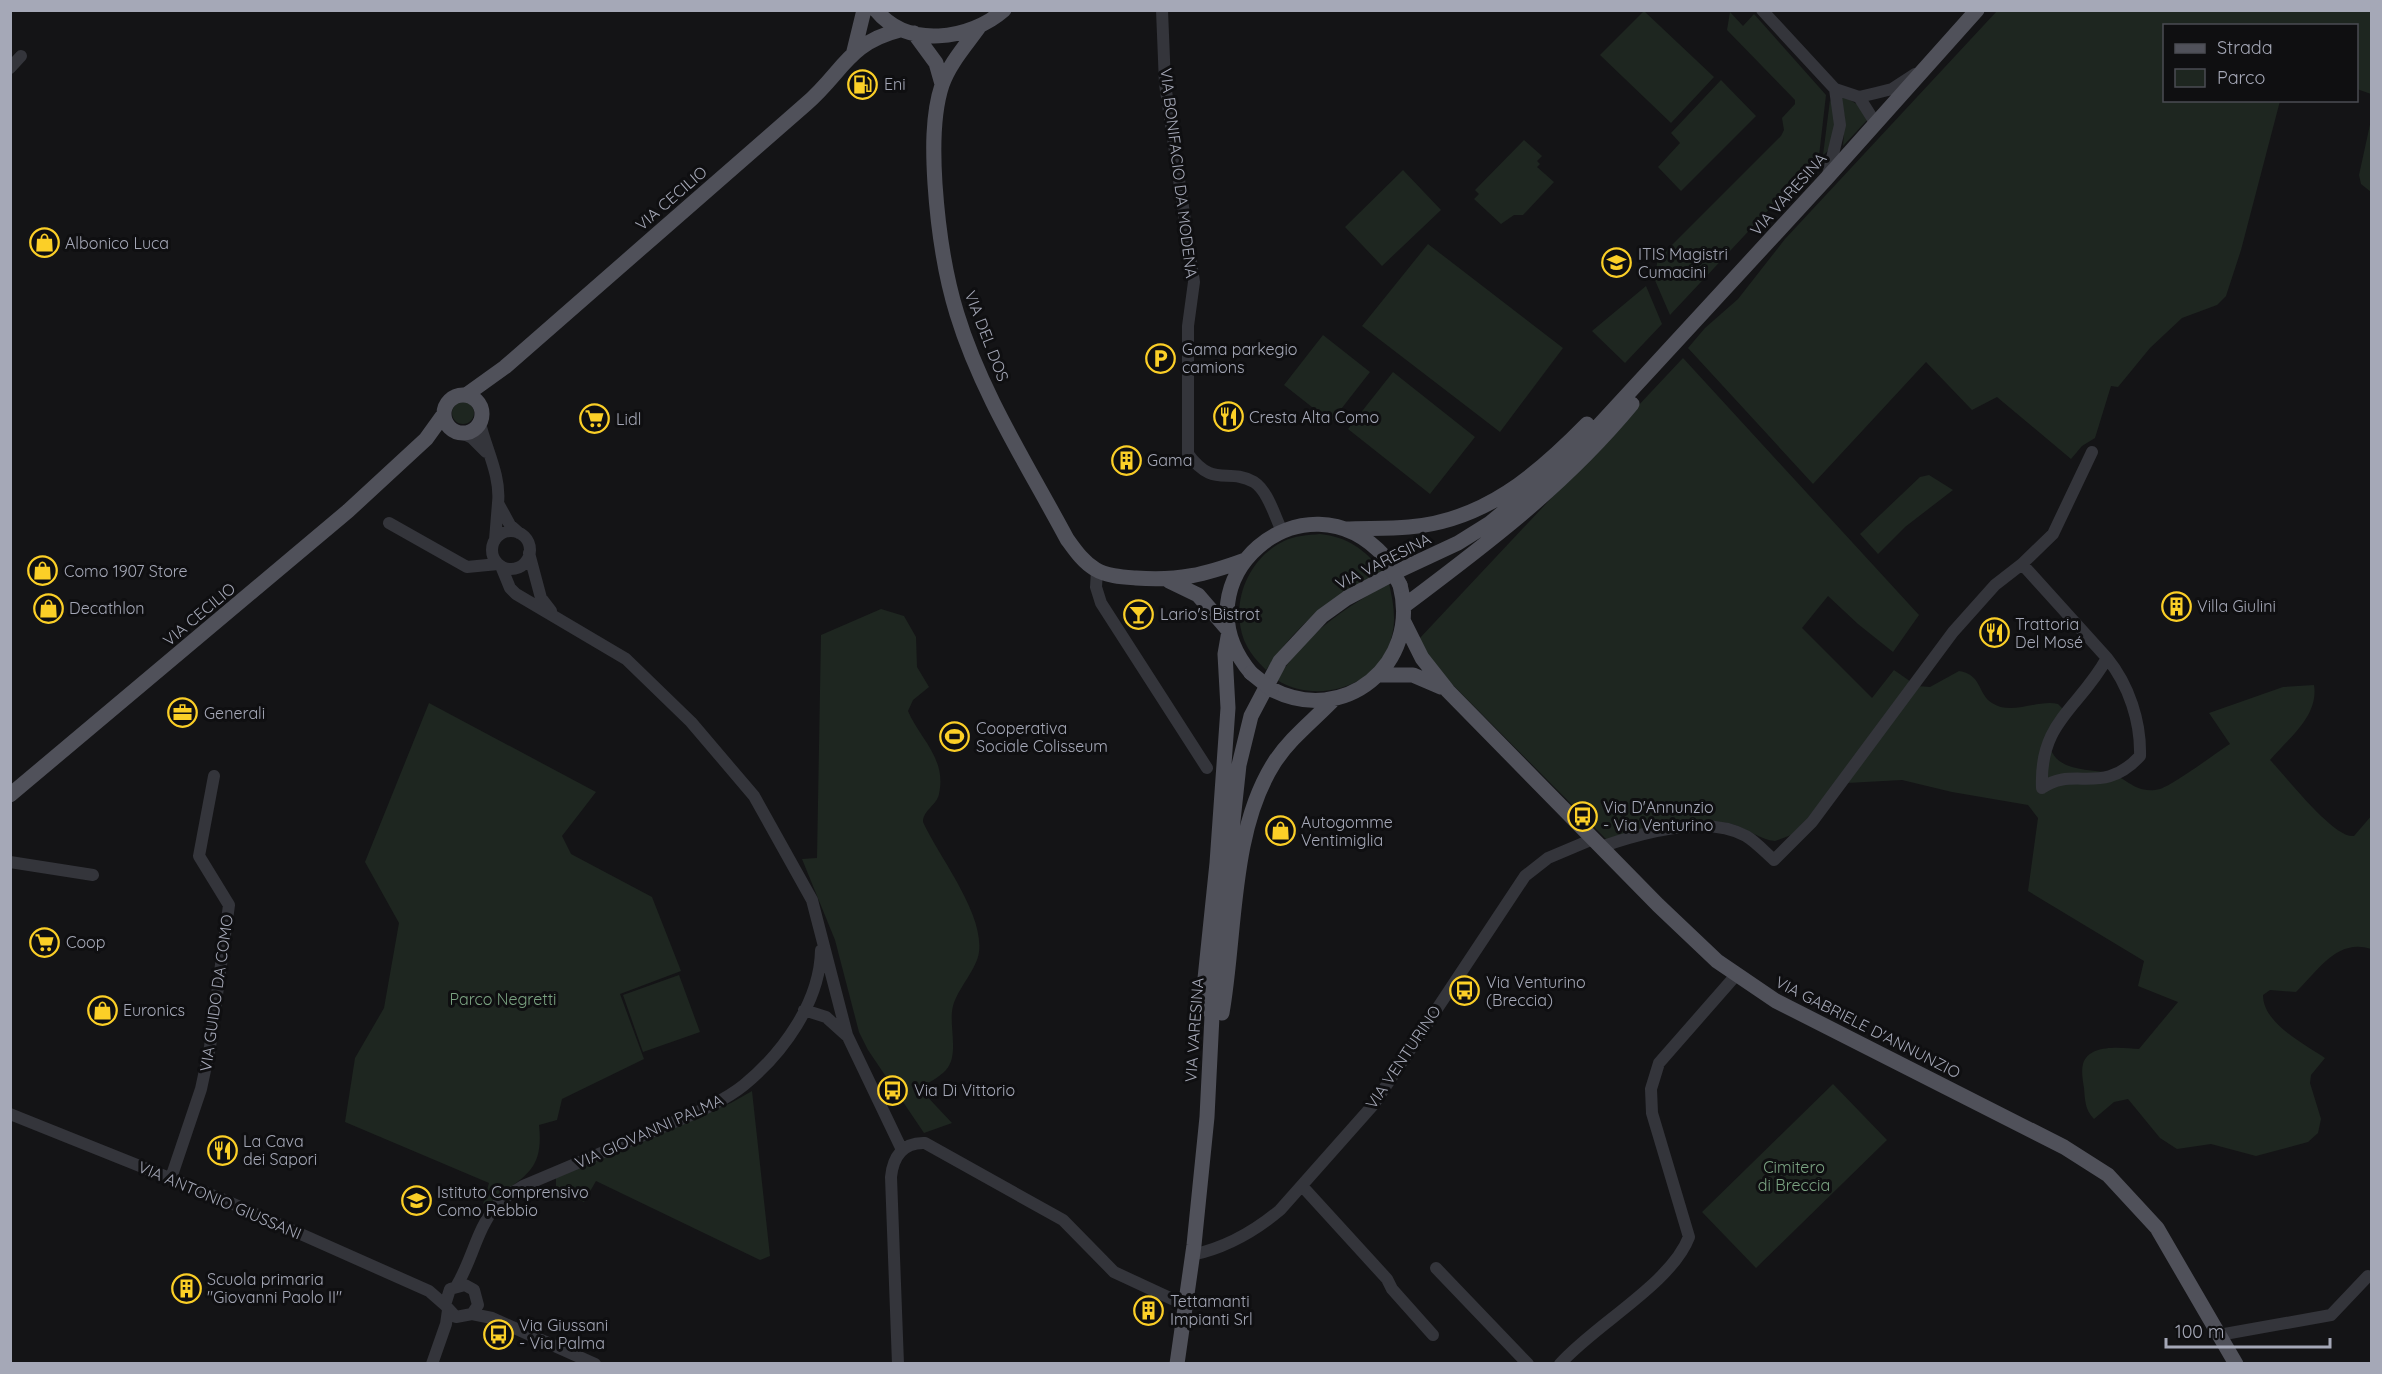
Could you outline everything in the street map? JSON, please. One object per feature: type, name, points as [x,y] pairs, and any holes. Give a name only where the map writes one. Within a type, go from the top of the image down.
[{"type":"main road","name":"VIA CECILIO","points":[[854,51],[864,10]]},
{"type":"main road","points":[[876,10],[907,31],[936,63],[942,84]]},
{"type":"main road","name":"VIA CECILIO","points":[[466,395],[505,367],[808,102],[854,51],[877,36],[907,31],[952,35],[979,27],[1004,10]]},
{"type":"main road","name":"VIA VARESINA","points":[[1177,1364],[1192,1255],[1208,1090],[1212,1016],[1239,765],[1251,716],[1280,661],[1322,616],[1347,598],[1398,570],[1458,543],[1518,502],[1566,461],[1672,348],[1977,10]]},
{"type":"main road","name":"VIA DEL DOS","points":[[979,27],[942,84],[935,130],[936,200],[949,286],[958,316],[989,393],[1067,539],[1082,558],[1096,570]]},
{"type":"main road","points":[[1208,1090],[1204,988],[1217,863],[1228,708],[1225,654],[1229,631],[1229,595],[1245,560],[1262,543],[1282,531],[1311,524],[1345,529],[1432,524],[1467,514],[1497,501],[1536,473],[1619,391],[1672,348]]},
{"type":"main road","points":[[1404,606],[1523,515],[1562,481],[1640,395],[1672,348]]},
{"type":"main road","name":"VIA CECILIO","points":[[481,416],[505,367]]},
{"type":"main road","points":[[466,395],[478,401],[481,416],[473,430],[459,432],[448,425],[444,414],[452,398],[466,395]]},
{"type":"main road","name":"VIA CECILIO","points":[[10,795],[241,603],[407,457],[426,439],[444,414]]},
{"type":"main road","name":"VIA CECILIO","points":[[407,457],[459,432]]},
{"type":"main road","points":[[1169,581],[1198,595],[1229,631],[1238,655],[1251,673],[1271,689],[1298,699],[1334,699],[1359,690],[1378,675],[1397,647],[1404,622],[1400,585],[1385,557],[1368,541],[1345,529]]},
{"type":"main road","points":[[1096,570],[1121,577],[1169,581],[1213,571],[1245,560]]},
{"type":"main road","name":"VIA GABRIELE D'ANNUNZIO","points":[[1404,622],[1422,658],[1448,691],[1702,948],[1776,1001],[2064,1147],[2108,1175],[2157,1228],[2236,1364]]},
{"type":"main road","name":"VIA GABRIELE D'ANNUNZIO","points":[[1378,675],[1413,675],[1448,691]]},
{"type":"main road","points":[[1208,1090],[1228,977],[1244,837],[1252,807],[1275,761],[1334,699]]},
{"type":"street","name":"VIA BONIFACIO DA MODENA","points":[[1162,10],[1165,84],[1193,262],[1194,282],[1188,326],[1188,454],[1199,469],[1216,477],[1253,482],[1265,494],[1282,531]]},
{"type":"street","points":[[1762,10],[1835,89],[1859,97],[1892,89],[1923,68]]},
{"type":"street","points":[[10,68],[21,56]]},
{"type":"street","points":[[1826,179],[1840,125],[1835,89]]},
{"type":"street","points":[[1859,97],[1876,124]]},
{"type":"street","points":[[481,416],[487,453],[496,475],[498,503],[492,552],[510,588],[516,594],[626,659],[691,722],[754,796],[793,862],[812,900],[847,1035],[902,1150]]},
{"type":"street","points":[[459,432],[472,438],[487,453]]},
{"type":"street","points":[[2092,452],[2053,534],[2022,564],[2107,658],[2130,699],[2140,733],[2140,756],[2125,772],[2105,779],[2052,781],[2042,788],[2041,763],[2052,730],[2107,658]]},
{"type":"street","points":[[498,503],[510,525],[529,543],[529,552],[541,598],[556,616]]},
{"type":"street","points":[[389,523],[467,567],[500,565],[516,568],[526,560],[529,552]]},
{"type":"street","points":[[453,560],[470,562],[478,560],[504,532],[519,532]]},
{"type":"street","name":"VIA VENTURINO","points":[[1192,1255],[1222,1246],[1264,1224],[1303,1187],[1374,1104],[1525,876],[1548,858],[1597,843],[1660,829],[1695,827],[1738,833],[1774,860],[1812,822],[1953,632],[1995,585],[2022,564]]},
{"type":"street","points":[[1096,570],[1096,586],[1101,603],[1207,768]]},
{"type":"street","name":"VIA GUIDO DA COMO","points":[[171,1178],[201,1089],[210,1047],[229,906],[199,856],[214,776]]},
{"type":"street","points":[[10,862],[93,875]]},
{"type":"street","name":"VIA GIOVANNI PALMA","points":[[459,1288],[476,1240],[497,1205],[523,1186],[711,1106],[742,1086],[767,1064],[804,1010],[821,966],[822,934]]},
{"type":"street","points":[[1560,1364],[1654,1281],[1683,1251],[1689,1237],[1652,1113],[1651,1089],[1659,1063],[1737,974]]},
{"type":"street","points":[[804,1010],[826,1017],[847,1035]]},
{"type":"street","name":"VIA ANTONIO GIUSSANI","points":[[10,1114],[171,1178],[429,1291],[449,1314]]},
{"type":"street","points":[[898,1364],[891,1177],[892,1165],[902,1150],[916,1143],[925,1143],[1063,1220],[1114,1272],[1185,1305]]},
{"type":"street","points":[[1303,1187],[1387,1279],[1392,1289],[1433,1335]]},
{"type":"street","points":[[1436,1268],[1528,1364]]},
{"type":"street","points":[[2219,1335],[2331,1315],[2368,1276]]},
{"type":"street","points":[[432,1364],[459,1288],[477,1295],[478,1302],[492,1318]]},
{"type":"street","name":"VIA ANTONIO GIUSSANI","points":[[429,1291],[459,1288]]},
{"type":"street","points":[[472,1314],[478,1302]]},
{"type":"street","points":[[449,1314],[472,1314],[492,1318],[595,1364]]},
{"type":"green space","points":[[1644,11],[1714,77],[1671,123],[1600,55]]},
{"type":"green space","points":[[1997,11],[2371,11],[2371,94],[2358,89],[2358,24],[2163,24],[2163,102],[2280,102],[2241,250],[2226,296],[2217,305],[2182,318],[2150,348],[2118,387],[2111,386],[2095,438],[2082,446],[2071,459],[1997,397],[1972,410],[1926,362],[1813,484],[1688,348],[1705,328],[1738,299],[1785,239]]},
{"type":"green space","points":[[1730,12],[1743,26],[1754,14],[1826,95],[1819,156],[1670,315],[1654,278],[1658,259],[1781,136],[1784,130],[1782,118],[1795,104],[1795,100],[1727,30]]},
{"type":"green space","points":[[1721,80],[1756,116],[1681,191],[1658,167],[1680,143],[1671,133]]},
{"type":"green space","points":[[1840,94],[1865,109],[1870,117],[1843,146],[1845,119]]},
{"type":"green space","points":[[1830,100],[1833,106],[1835,129],[1831,145],[1823,155]]},
{"type":"green space","points":[[2371,120],[2372,192],[2361,184],[2359,175]]},
{"type":"green space","points":[[1524,140],[1542,156],[1537,161],[1540,164],[1537,167],[1554,182],[1523,215],[1514,215],[1501,224],[1474,199],[1479,194],[1475,190]]},
{"type":"green space","points":[[1403,170],[1441,210],[1382,266],[1345,227]]},
{"type":"green space","points":[[1428,244],[1563,348],[1500,432],[1362,326]]},
{"type":"green space","points":[[1646,286],[1662,324],[1625,363],[1592,331]]},
{"type":"green space","points":[[1323,335],[1370,372],[1331,422],[1284,385]]},
{"type":"green space","points":[[1683,358],[1919,615],[1893,652],[1828,596],[1802,628],[1872,698],[1894,670],[1914,684],[1807,819],[1791,835],[1775,841],[1732,824],[1700,820],[1668,823],[1607,840],[1449,681],[1429,657],[1419,639]]},
{"type":"green space","points":[[1393,372],[1475,437],[1430,494],[1348,429]]},
{"type":"green space","points":[[463,402],[471,405],[474,413],[471,421],[463,424],[455,421],[452,413],[455,405]]},
{"type":"green space","points":[[1929,475],[1953,490],[1905,527],[1878,554],[1860,534],[1920,477]]},
{"type":"green space","points":[[1320,534],[1339,538],[1355,545],[1382,571],[1317,612],[1291,638],[1266,670],[1248,648],[1240,626],[1239,611],[1245,583],[1261,558],[1271,549],[1292,538]]},
{"type":"green space","points":[[1389,583],[1394,611],[1393,632],[1384,656],[1373,669],[1360,680],[1327,691],[1310,691],[1277,680],[1300,649],[1326,624]]},
{"type":"green space","points":[[881,609],[904,616],[916,637],[917,667],[929,687],[913,700],[908,711],[936,759],[940,781],[938,798],[925,814],[923,822],[968,903],[979,937],[978,958],[953,1006],[953,1048],[950,1063],[943,1073],[920,1089],[952,1123],[924,1133],[868,1050],[859,1032],[835,940],[802,859],[817,858],[821,635]]},
{"type":"green space","points":[[1959,671],[1972,676],[1984,695],[1999,707],[2016,708],[2058,704],[2065,711],[2051,750],[2055,757],[2069,766],[2115,775],[2144,790],[2160,789],[2174,782],[2230,744],[2209,713],[2283,687],[2314,685],[2312,707],[2307,717],[2294,735],[2270,760],[2310,805],[2345,834],[2354,836],[2372,815],[2371,949],[2348,948],[2338,952],[2320,966],[2296,992],[2270,990],[2263,995],[2265,1005],[2277,1024],[2325,1058],[2311,1075],[2310,1083],[2321,1119],[2318,1133],[2308,1142],[2256,1156],[2211,1144],[2177,1149],[2160,1138],[2128,1099],[2114,1102],[2094,1119],[2091,1116],[2086,1105],[2082,1076],[2086,1057],[2107,1048],[2139,1049],[2178,1002],[2138,986],[2144,961],[2028,891],[2038,818],[2028,805],[1952,792],[1902,780],[1847,783],[1917,686],[1930,687]]},
{"type":"green space","name":"Parco Negretti","points":[[429,703],[596,792],[562,836],[571,854],[652,897],[681,971],[620,994],[644,1059],[562,1099],[557,1120],[539,1125],[538,1153],[529,1171],[491,1202],[483,1204],[489,1183],[345,1122],[355,1058],[384,1008],[399,923],[365,862]]},
{"type":"green space","points":[[679,975],[700,1032],[643,1052],[623,995]]},
{"type":"green space","name":"Cimitero di Breccia","points":[[1833,1084],[1887,1140],[1756,1268],[1702,1212]]},
{"type":"green space","points":[[752,1091],[770,1256],[760,1260],[596,1181],[584,1202],[556,1189],[556,1176],[731,1103]]},
{"type":"place","name":"Eni","points":[[863,84]]},
{"type":"place","name":"Albonico Luca","points":[[44,243]]},
{"type":"place","name":"ITIS Magistri Cumacini","points":[[1617,263]]},
{"type":"place","name":"Gama parkegio camions","points":[[1161,358]]},
{"type":"place","name":"Cresta Alta Como","points":[[1228,417]]},
{"type":"place","name":"Lidl","points":[[595,419]]},
{"type":"place","name":"Gama","points":[[1126,460]]},
{"type":"place","name":"Como 1907 Store","points":[[43,571]]},
{"type":"place","name":"Villa Giulini","points":[[2176,606]]},
{"type":"place","name":"Decathlon","points":[[48,608]]},
{"type":"place","name":"Lario's Bistrot","points":[[1139,614]]},
{"type":"place","name":"Trattoria Del Mosé","points":[[1994,633]]},
{"type":"place","name":"Generali","points":[[183,713]]},
{"type":"place","name":"Cooperativa Sociale Colisseum","points":[[955,737]]},
{"type":"place","name":"Via D'Annunzio - Via Venturino","points":[[1582,816]]},
{"type":"place","name":"Autogomme Ventimiglia","points":[[1280,831]]},
{"type":"place","name":"Coop","points":[[45,942]]},
{"type":"place","name":"Via Venturino (Breccia)","points":[[1465,991]]},
{"type":"place","name":"Euronics","points":[[102,1010]]},
{"type":"place","name":"Via Di Vittorio","points":[[893,1090]]},
{"type":"place","name":"La Cava dei Sapori","points":[[222,1150]]},
{"type":"place","name":"Istituto Comprensivo Como Rebbio","points":[[416,1201]]},
{"type":"place","name":"Scuola primaria \"Giovanni Paolo II\"","points":[[186,1288]]},
{"type":"place","name":"Tettamanti Impianti Srl","points":[[1149,1310]]},
{"type":"place","name":"Via Giussani - Via Palma","points":[[498,1334]]}]
